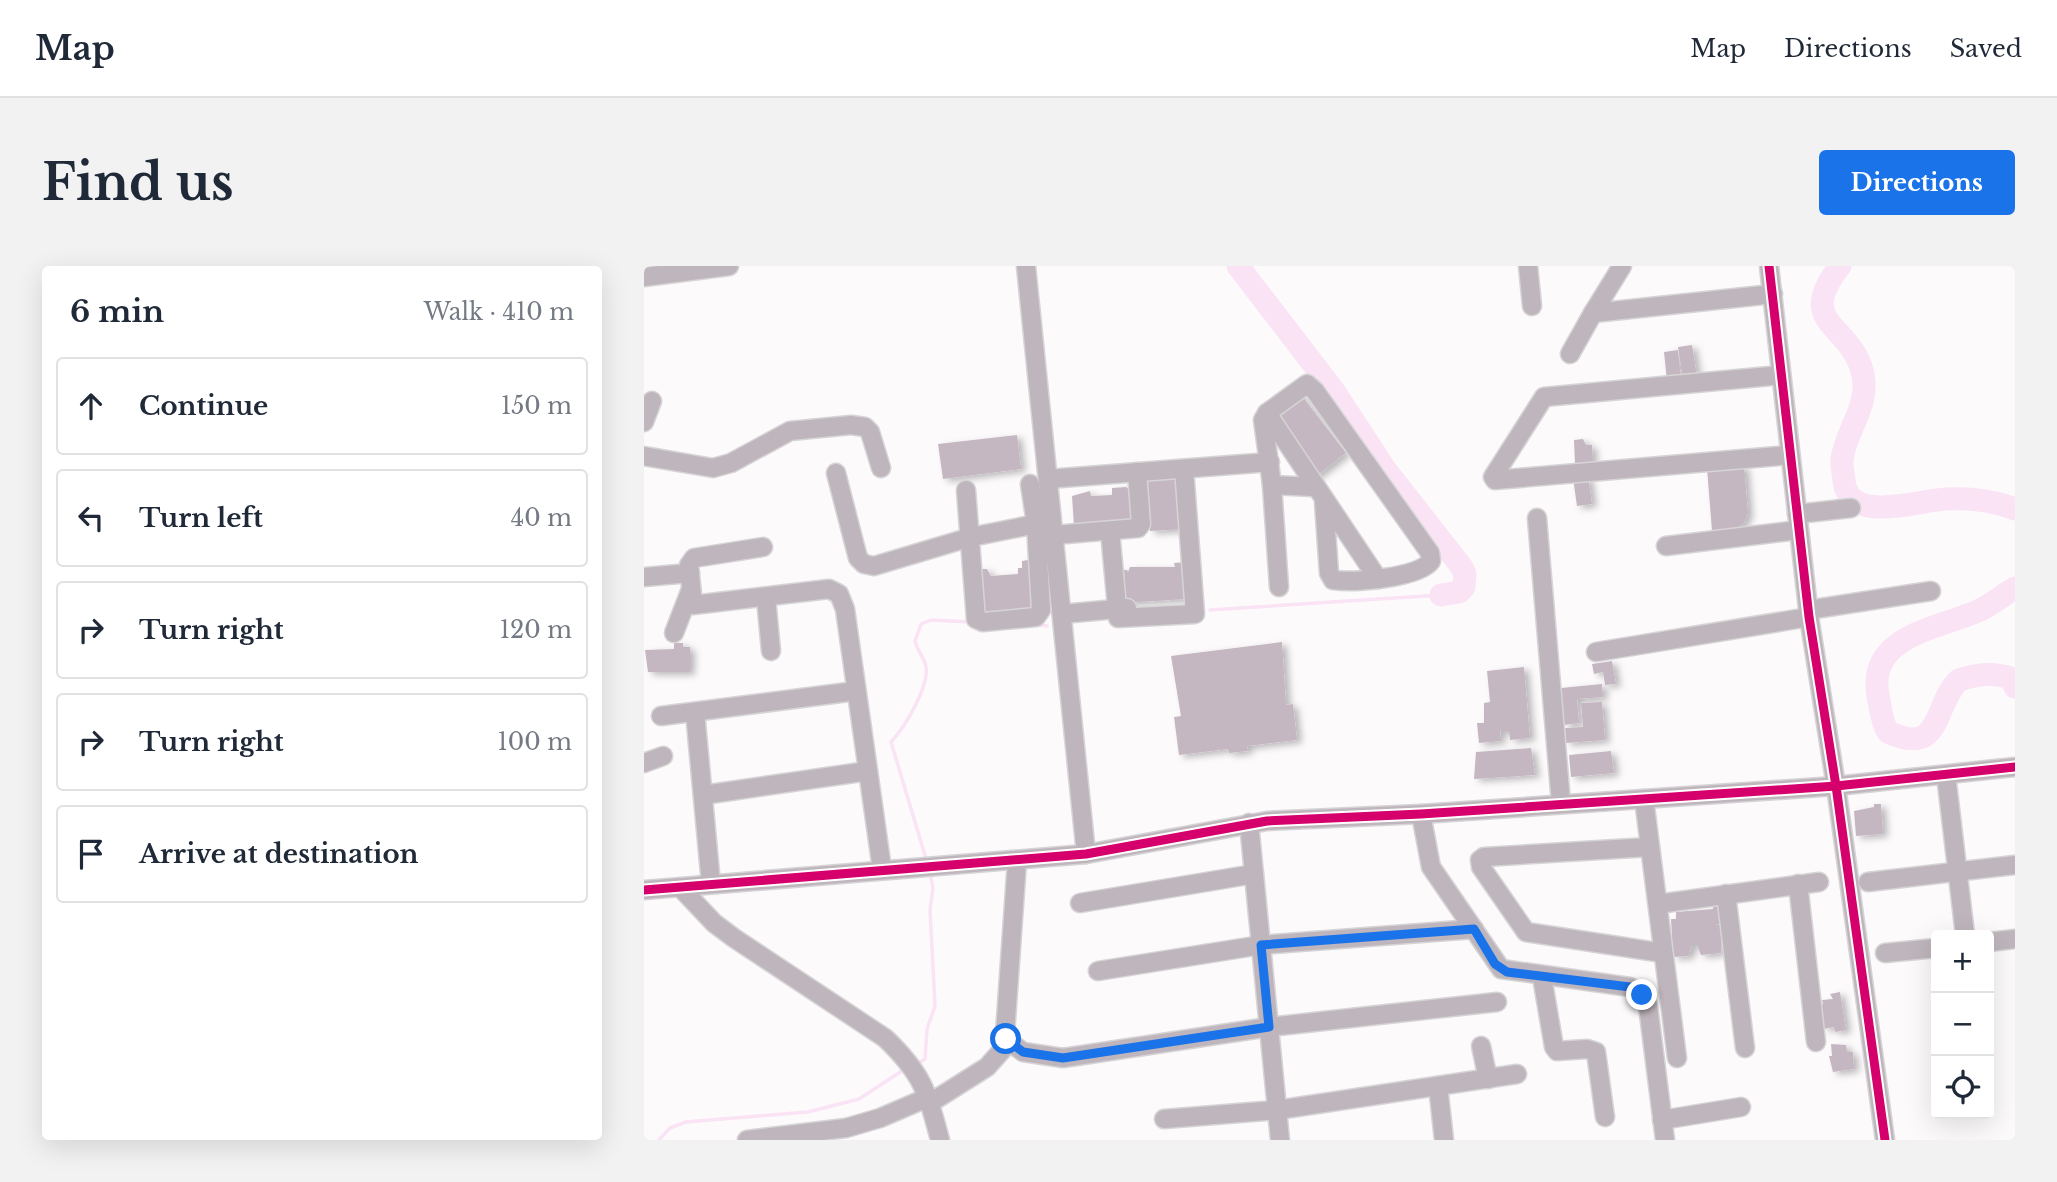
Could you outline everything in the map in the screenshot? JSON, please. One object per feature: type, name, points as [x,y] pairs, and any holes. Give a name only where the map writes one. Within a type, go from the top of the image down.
[{"type":"street","points":[[650,273],[729,266]]},
{"type":"street","points":[[1026,266],[1086,854]]},
{"type":"street","points":[[1528,266],[1532,306]]},
{"type":"street","points":[[1570,354],[1622,266]]},
{"type":"street","points":[[1769,266],[1809,614],[1836,786],[1885,1140]]},
{"type":"street","points":[[1593,313],[1773,294]]},
{"type":"street","points":[[1781,375],[1544,397],[1493,477],[1495,480],[1790,455]]},
{"type":"street","points":[[1279,587],[1270,462],[1263,420],[1267,413],[1301,385],[1311,386],[1430,553],[1431,561],[1420,570],[1378,579],[1337,581],[1329,577],[1319,495]]},
{"type":"street","points":[[644,422],[652,401]]},
{"type":"street","points":[[1267,413],[1319,495],[1378,579]]},
{"type":"street","points":[[644,456],[713,468],[731,463],[789,431],[851,425],[865,427],[870,432],[881,468]]},
{"type":"street","points":[[1048,479],[1270,462]]},
{"type":"street","points":[[1062,614],[1196,603],[1184,468]]},
{"type":"street","points":[[1037,550],[1055,542],[1138,528],[1141,524],[1137,472]]},
{"type":"street","points":[[836,473],[858,558],[864,564],[874,566],[971,537],[1036,524]]},
{"type":"street","points":[[966,490],[976,619],[979,622],[1040,614],[1036,524],[1030,484]]},
{"type":"street","points":[[1272,485],[1319,495]]},
{"type":"street","points":[[1666,546],[1798,522],[1851,508]]},
{"type":"street","points":[[1537,517],[1561,803]]},
{"type":"street","points":[[1110,531],[1116,609]]},
{"type":"street","points":[[764,547],[694,558],[689,565],[693,605],[829,589],[839,594],[882,869]]},
{"type":"street","points":[[644,577],[690,581]]},
{"type":"street","points":[[674,633],[690,581]]},
{"type":"street","points":[[1596,652],[1931,591]]},
{"type":"street","points":[[766,597],[771,652]]},
{"type":"street","points":[[661,716],[856,691]]},
{"type":"street","points":[[695,712],[712,884]]},
{"type":"street","points":[[644,763],[663,756]]},
{"type":"street","points":[[645,888],[1086,854],[1249,824],[1836,786],[2015,767]]},
{"type":"street","points":[[703,795],[868,771]]},
{"type":"street","points":[[1946,775],[1964,930]]},
{"type":"street","points":[[1644,799],[1676,1058]]},
{"type":"street","points":[[1421,814],[1431,867],[1501,969],[1542,977],[1630,987],[1642,995],[1648,1006],[1665,1140]]},
{"type":"street","points":[[1249,824],[1280,1140]]},
{"type":"street","points":[[1650,847],[1484,857],[1480,860],[1481,867],[1526,932],[1664,953]]},
{"type":"street","points":[[747,1140],[846,1128],[880,1118],[987,1067],[1000,1056],[1006,1039],[1017,861]]},
{"type":"street","points":[[1868,882],[2015,865]]},
{"type":"street","points":[[1080,903],[1254,874]]},
{"type":"street","points":[[1657,904],[1819,882]]},
{"type":"street","points":[[1798,884],[1816,1042]]},
{"type":"street","points":[[680,887],[728,934],[885,1038],[907,1059],[928,1095],[940,1140]]},
{"type":"street","points":[[1726,894],[1745,1048]]},
{"type":"street","points":[[1098,971],[1261,945],[1474,929]]},
{"type":"street","points":[[1994,941],[2015,939]]},
{"type":"street","points":[[1885,954],[1931,949]]},
{"type":"street","points":[[1542,977],[1554,1047],[1557,1051],[1587,1049],[1596,1052],[1605,1117]]},
{"type":"street","points":[[1006,1039],[1023,1052],[1063,1058],[1269,1027],[1497,1002]]},
{"type":"street","points":[[1481,1046],[1488,1079]]},
{"type":"street","points":[[1164,1119],[1277,1110],[1517,1074]]},
{"type":"street","points":[[1438,1086],[1444,1140]]},
{"type":"street","points":[[1662,1120],[1741,1107]]},
{"type":"building","points":[[1692,345],[1697,377],[1683,379],[1678,347]]},
{"type":"building","points":[[1678,350],[1681,379],[1667,381],[1664,352]]},
{"type":"building","points":[[1295,387],[1346,453],[1314,478],[1263,412]]},
{"type":"building","points":[[1017,435],[1021,469],[943,479],[938,444]]},
{"type":"building","points":[[1583,439],[1586,445],[1592,445],[1593,462],[1575,464],[1574,440]]},
{"type":"building","points":[[1744,465],[1748,513],[1744,523],[1736,529],[1712,531],[1707,468]]},
{"type":"building","points":[[1181,472],[1184,529],[1150,531],[1147,477]]},
{"type":"building","points":[[1588,476],[1592,504],[1577,506],[1573,478]]},
{"type":"building","points":[[1126,487],[1130,490],[1132,522],[1074,526],[1072,496],[1090,491],[1091,496],[1112,495],[1112,488]]},
{"type":"building","points":[[1033,559],[1038,610],[982,615],[980,569],[987,569],[991,576],[1018,574],[1022,561]]},
{"type":"building","points":[[1186,562],[1188,599],[1121,603],[1119,570],[1128,572],[1130,567],[1175,567],[1174,563]]},
{"type":"building","points":[[1282,642],[1286,705],[1293,704],[1297,740],[1247,746],[1248,751],[1229,753],[1228,749],[1179,755],[1174,717],[1181,716],[1171,656]]},
{"type":"building","points":[[674,643],[683,643],[683,647],[690,647],[690,672],[648,672],[645,650],[674,649]]},
{"type":"building","points":[[1612,661],[1616,684],[1605,685],[1603,672],[1594,674],[1592,664]]},
{"type":"building","points":[[1524,667],[1530,738],[1510,740],[1509,731],[1500,731],[1501,741],[1479,743],[1477,723],[1484,723],[1484,703],[1490,702],[1487,671]]},
{"type":"building","points":[[1602,684],[1603,697],[1577,699],[1579,723],[1564,725],[1561,688]]},
{"type":"building","points":[[1602,702],[1605,740],[1566,743],[1565,728],[1583,727],[1581,703]]},
{"type":"building","points":[[1531,748],[1535,775],[1474,779],[1476,752]]},
{"type":"building","points":[[1611,751],[1614,773],[1571,777],[1569,755]]},
{"type":"building","points":[[1874,804],[1881,804],[1883,834],[1856,836],[1854,811],[1874,807]]},
{"type":"building","points":[[1721,904],[1723,921],[1716,921],[1716,925],[1722,924],[1721,953],[1701,955],[1697,945],[1692,945],[1689,956],[1673,957],[1671,919],[1676,919],[1676,912],[1713,909],[1713,905]]},
{"type":"building","points":[[1840,992],[1846,1030],[1835,1032],[1834,1027],[1824,1029],[1820,1005],[1823,1004],[1822,1000],[1833,999],[1830,994]]},
{"type":"building","points":[[1831,1044],[1846,1045],[1847,1052],[1853,1052],[1854,1069],[1833,1072],[1829,1056],[1832,1056]]},
{"type":"waterway","points":[[1238,266],[1334,391],[1385,469],[1461,566],[1465,574],[1464,587],[1459,592],[1441,595]]},
{"type":"waterway","points":[[1840,266],[1828,285],[1823,299],[1823,311],[1854,352],[1864,380],[1862,403],[1842,459],[1844,481],[1849,494],[1858,503],[1871,506],[1886,507],[1955,499],[1990,502],[2015,509]]},
{"type":"waterway","points":[[2015,588],[1978,611],[1906,639],[1892,649],[1882,662],[1877,679],[1886,728],[1888,732],[1906,738],[1919,738],[1928,733],[1959,680],[1991,674],[2011,678],[2015,687]]},
{"type":"waterway","points":[[1210,610],[1441,595]]},
{"type":"waterway","points":[[927,862],[891,742],[909,717],[924,685],[926,667],[915,641],[921,624],[931,620],[970,622]]},
{"type":"waterway","points":[[1037,625],[1047,626]]},
{"type":"waterway","points":[[916,1065],[925,1059],[927,1029],[935,1006],[930,910],[933,888],[930,873]]},
{"type":"waterway","points":[[659,1140],[670,1128],[686,1122],[808,1112],[859,1099],[905,1069]]},
{"type":"cycle path","points":[[1769,266],[1809,617],[1836,786],[1885,1140]]},
{"type":"cycle path","points":[[644,890],[1086,854],[1267,821],[1421,814],[1836,786],[2015,767]]},
{"type":"route","points":[[1006,1039],[1023,1052],[1063,1058],[1269,1027],[1261,945],[1474,929],[1495,964],[1507,972],[1630,987],[1642,995]]}]
